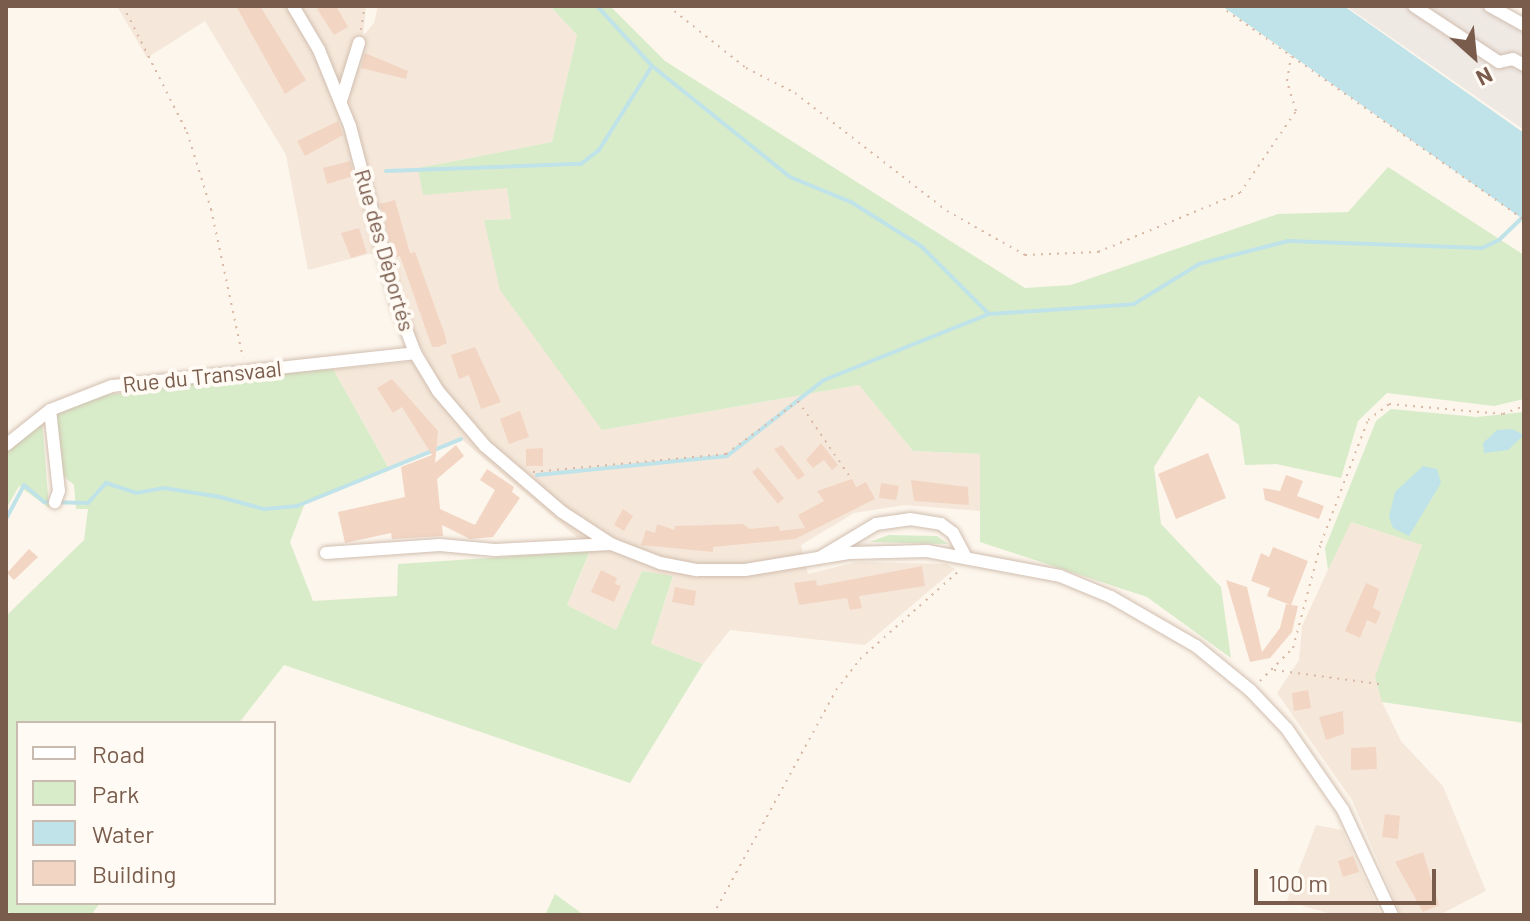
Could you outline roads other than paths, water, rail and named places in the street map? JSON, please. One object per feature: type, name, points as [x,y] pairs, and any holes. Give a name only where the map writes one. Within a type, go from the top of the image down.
[{"type":"street","name":"Rue des Déportés","points":[[293,6],[341,101],[415,353],[456,415],[521,477],[611,544],[660,563],[697,570],[745,570],[887,550],[966,557],[1060,576],[1111,597],[1196,646],[1250,690],[1304,750],[1343,810],[1392,915]]},
{"type":"street","points":[[1414,6],[1499,62],[1513,59],[1524,65]]},
{"type":"street","points":[[1490,6],[1524,25]]},
{"type":"street","points":[[341,101],[359,43]]},
{"type":"street","name":"Rue du Transvaal","points":[[6,445],[50,410],[112,386],[415,353]]},
{"type":"street","points":[[50,410],[59,491],[55,502]]},
{"type":"street","name":"Rue des Déportés","points":[[819,558],[876,524],[910,519],[941,524],[953,533],[966,557]]},
{"type":"street","points":[[326,553],[440,545],[495,550],[611,544]]},
{"type":"water","points":[[1222,6],[1344,6],[1524,133],[1524,220]]},
{"type":"water","points":[[1512,429],[1524,435],[1508,450],[1484,453],[1483,443],[1497,430]]},
{"type":"water","points":[[1423,466],[1437,469],[1441,483],[1409,536],[1393,528],[1389,517],[1395,492]]},
{"type":"waterway","points":[[597,6],[652,66],[790,177],[851,202],[921,246],[989,314]]},
{"type":"waterway","points":[[386,171],[581,164],[599,150],[652,66]]},
{"type":"waterway","points":[[537,475],[727,456],[824,380],[989,314],[1134,304],[1199,264],[1288,241],[1482,248],[1499,240],[1524,216]]},
{"type":"waterway","points":[[6,519],[24,485],[44,502],[88,503],[106,483],[136,493],[164,488],[220,497],[264,509],[297,506],[461,439]]}]
